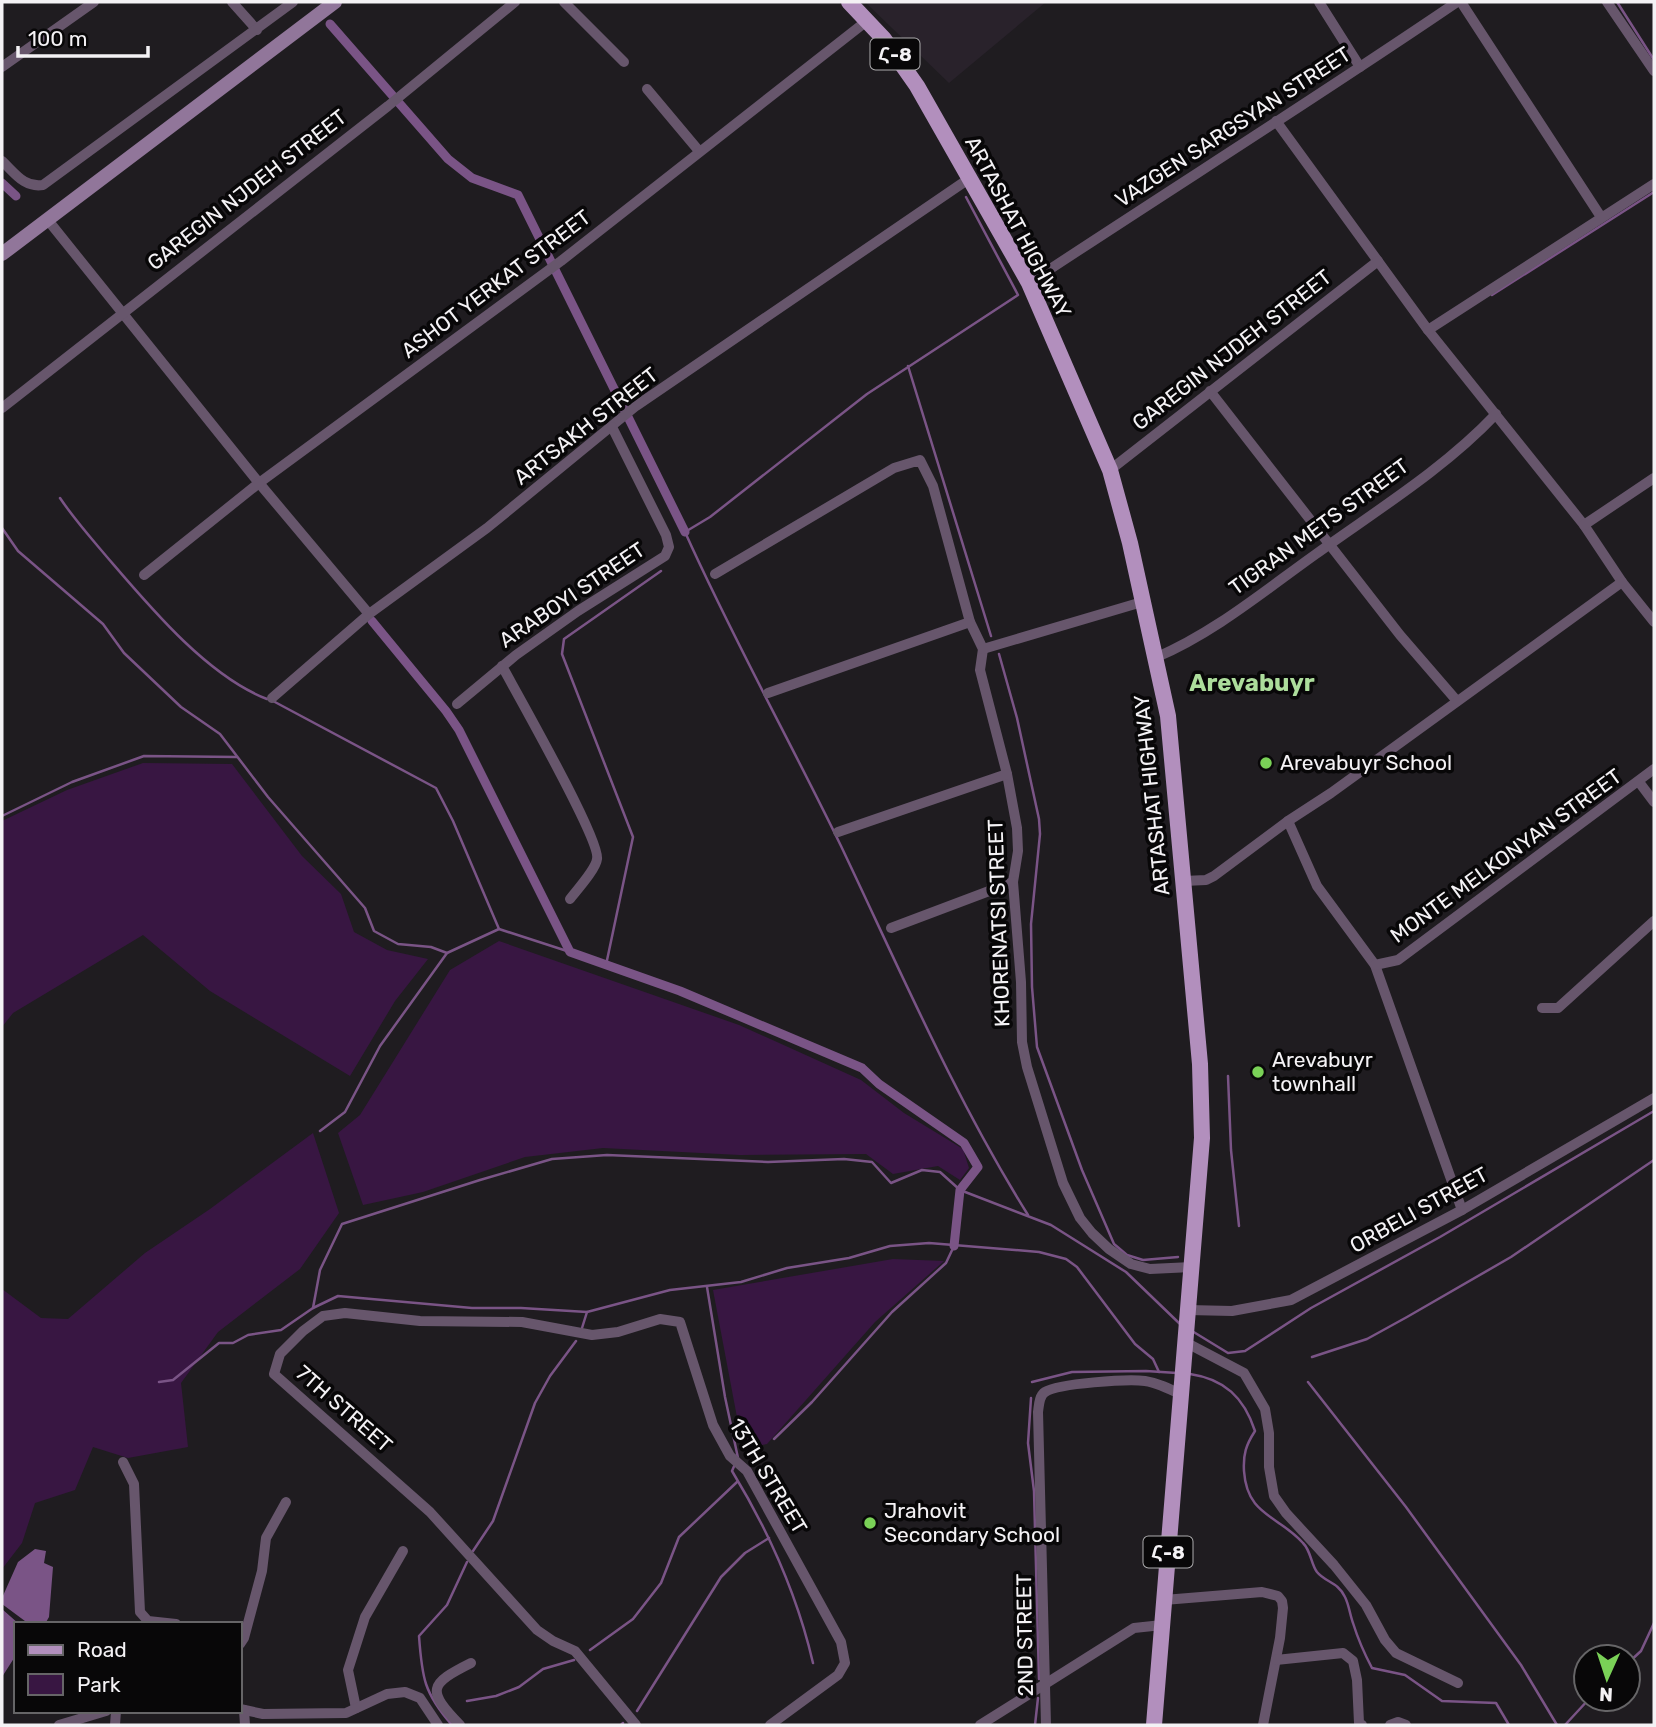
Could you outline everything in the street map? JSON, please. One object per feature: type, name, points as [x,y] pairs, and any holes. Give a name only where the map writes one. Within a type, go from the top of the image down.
[{"type":"main road","name":"Հ-8","points":[[849,2],[868,20]]},
{"type":"main road","name":"ARTASHAT HIGHWAY","points":[[868,20],[884,39],[933,112],[1029,283],[1110,470],[1130,543],[1171,738],[1200,1064],[1202,1138],[1188,1310]]},
{"type":"main road","name":"Հ-8","points":[[1154,1725],[1188,1310]]},
{"type":"street","points":[[2,67],[94,2]]},
{"type":"street","points":[[232,2],[257,30]]},
{"type":"street","points":[[2,161],[25,183],[43,185],[293,2]]},
{"type":"street","points":[[2,254],[335,2]]},
{"type":"street","name":"GAREGIN NJDEH STREET","points":[[2,408],[122,311],[388,106],[515,2]]},
{"type":"street","points":[[564,2],[624,62]]},
{"type":"street","points":[[1319,2],[1360,67]]},
{"type":"street","points":[[1459,2],[1601,217]]},
{"type":"street","name":"VAZGEN SARGSYAN STREET","points":[[1029,283],[1459,2]]},
{"type":"street","points":[[1607,2],[1654,71]]},
{"type":"street","name":"ASHOT YERKAT STREET","points":[[144,575],[259,483],[561,261],[868,20]]},
{"type":"street","points":[[647,89],[699,151]]},
{"type":"street","points":[[1276,121],[1429,330],[1584,525],[1622,582],[1654,622]]},
{"type":"street","name":"ARTSAKH STREET","points":[[272,698],[369,614],[488,528],[636,406],[970,178]]},
{"type":"street","points":[[1429,330],[1654,184]]},
{"type":"street","points":[[47,219],[259,483],[369,614]]},
{"type":"street","name":"GAREGIN NJDEH STREET","points":[[1110,470],[1378,261]]},
{"type":"street","points":[[1210,391],[1400,635],[1457,701]]},
{"type":"street","name":"TIGRAN METS STREET","points":[[1155,658],[1184,645],[1330,544],[1469,443],[1496,414]]},
{"type":"street","name":"ARABOYI STREET","points":[[457,704],[502,666],[578,611],[665,556],[668,547],[666,536],[616,423]]},
{"type":"street","name":"KHORENATSI STREET","points":[[715,574],[894,468],[920,460],[928,472],[945,522],[970,622],[983,649],[980,670],[1007,774],[1018,840],[1013,882],[1021,982],[1022,1042],[1027,1067],[1063,1183],[1075,1210],[1092,1233],[1131,1264],[1150,1269],[1192,1267]]},
{"type":"street","points":[[1584,525],[1654,478]]},
{"type":"street","points":[[1184,881],[1206,880],[1214,876],[1622,582]]},
{"type":"street","points":[[983,649],[1142,603]]},
{"type":"street","points":[[768,693],[970,622]]},
{"type":"street","points":[[502,666],[597,852],[597,861],[570,899]]},
{"type":"street","name":"MONTE MELKONYAN STREET","points":[[1376,965],[1398,960],[1654,769]]},
{"type":"street","points":[[838,832],[1007,774]]},
{"type":"street","points":[[1639,782],[1654,802]]},
{"type":"street","points":[[1288,821],[1317,886],[1376,965],[1462,1210]]},
{"type":"street","points":[[891,928],[1013,882]]},
{"type":"street","points":[[1542,1008],[1558,1008],[1654,921]]},
{"type":"street","name":"ORBELI STREET","points":[[1188,1310],[1232,1311],[1291,1300],[1462,1210],[1654,1098]]},
{"type":"street","name":"7TH STREET","points":[[636,1725],[575,1651],[553,1642],[537,1630],[430,1512],[274,1374],[280,1354],[303,1331],[323,1316],[345,1313],[420,1321],[522,1322],[592,1335],[618,1332],[660,1319],[680,1322]]},
{"type":"street","name":"13TH STREET","points":[[680,1322],[713,1425],[736,1462],[747,1471],[841,1642],[845,1663],[838,1675],[771,1725]]},
{"type":"street","points":[[1185,1342],[1244,1373],[1265,1409],[1269,1433],[1269,1467],[1275,1496],[1286,1513],[1334,1564],[1366,1605],[1385,1640],[1396,1653],[1458,1683]]},
{"type":"street","name":"2ND STREET","points":[[1046,1725],[1038,1412],[1041,1396],[1071,1385],[1144,1381],[1163,1386],[1183,1380]]},
{"type":"street","points":[[123,1462],[134,1484],[140,1612],[148,1621],[157,1622]]},
{"type":"street","points":[[242,1641],[259,1583],[266,1538],[286,1503]]},
{"type":"street","points":[[356,1707],[348,1670],[365,1617],[402,1551]]},
{"type":"street","points":[[1164,1600],[1262,1592],[1278,1596],[1282,1601],[1283,1615],[1263,1725]]},
{"type":"street","points":[[981,1725],[1135,1628],[1162,1625]]},
{"type":"street","points":[[1276,1660],[1343,1653],[1353,1661],[1357,1680],[1359,1723],[1362,1725]]},
{"type":"street","points":[[460,1725],[441,1704],[437,1696],[438,1685],[442,1678],[471,1663]]},
{"type":"street","points":[[245,1725],[242,1709],[263,1714],[346,1713],[387,1694],[405,1692],[420,1698],[439,1725]]},
{"type":"street","points":[[59,1725],[99,1713]]},
{"type":"street","points":[[1390,1725],[1406,1725]]},
{"type":"shaded area","points":[[865,2],[1046,2],[949,83]]},
{"type":"shaded area","points":[[35,1549],[46,1551],[44,1563],[53,1567],[49,1617],[46,1622],[26,1622],[2,1604],[2,1598],[18,1562]]},
{"type":"shaded area","points":[[2,1609],[17,1622],[14,1622],[14,1658],[2,1677]]},
{"type":"green space","points":[[143,763],[232,764],[302,856],[341,894],[354,932],[387,950],[428,959],[395,1001],[350,1076],[210,991],[143,935],[13,1013],[2,1027],[2,821],[67,790]]},
{"type":"green space","points":[[499,941],[739,1025],[861,1080],[904,1113],[963,1149],[969,1168],[960,1180],[938,1166],[893,1174],[866,1154],[740,1155],[603,1148],[525,1157],[423,1192],[363,1205],[338,1133],[360,1115],[450,970]]},
{"type":"green space","points":[[313,1133],[339,1213],[300,1269],[218,1332],[181,1383],[188,1447],[128,1458],[93,1447],[75,1490],[35,1503],[22,1543],[2,1569],[2,1289],[41,1318],[68,1319],[145,1253]]},
{"type":"green space","points":[[893,1259],[944,1261],[875,1322],[767,1444],[743,1449],[713,1290]]},
{"type":"waterway","points":[[1617,2],[1654,60]]},
{"type":"waterway","points":[[330,24],[448,159],[472,178],[518,195],[685,532]]},
{"type":"waterway","points":[[2,183],[16,196]]},
{"type":"waterway","points":[[1492,295],[1654,192]]},
{"type":"waterway","points":[[966,197],[1018,295],[867,394],[710,517],[685,532],[841,846],[952,1080],[1028,1215]]},
{"type":"waterway","points":[[908,366],[991,636]]},
{"type":"waterway","points":[[60,498],[123,576],[180,638],[223,674],[267,699]]},
{"type":"waterway","points":[[2,528],[18,551],[103,624],[124,653],[181,707],[220,734],[268,797],[365,908],[374,931],[398,944],[431,947],[447,953],[499,929]]},
{"type":"waterway","points":[[606,965],[633,837],[562,654],[564,639],[661,571]]},
{"type":"waterway","points":[[372,621],[459,730],[570,952],[680,991],[862,1068],[879,1084],[964,1143],[978,1167],[960,1190],[954,1246]]},
{"type":"waterway","points":[[999,654],[1017,718],[1039,819],[1040,834],[1031,924],[1037,1047],[1082,1170],[1114,1244],[1127,1255],[1143,1260],[1178,1257]]},
{"type":"waterway","points":[[273,701],[436,788],[499,929],[570,952]]},
{"type":"waterway","points":[[2,816],[72,782],[144,756],[237,757]]},
{"type":"waterway","points":[[320,1131],[345,1112],[380,1046],[447,953]]},
{"type":"waterway","points":[[1228,1076],[1231,1150],[1239,1226]]},
{"type":"waterway","points":[[1192,1331],[1228,1353],[1245,1351],[1311,1308],[1440,1237],[1654,1111]]},
{"type":"waterway","points":[[313,1308],[320,1270],[342,1224],[552,1159],[607,1155],[768,1162],[844,1159],[872,1162],[891,1183],[922,1170],[940,1172],[960,1190],[1051,1225],[1126,1272],[1180,1324]]},
{"type":"waterway","points":[[1312,1357],[1367,1339],[1407,1317],[1511,1257],[1654,1160]]},
{"type":"waterway","points":[[159,1382],[173,1380],[219,1343],[233,1343],[248,1335],[281,1330],[313,1308],[338,1296],[472,1308],[587,1312],[670,1290],[741,1282],[787,1268],[849,1258],[890,1246],[929,1243],[1039,1252],[1066,1259],[1077,1267],[1135,1344],[1153,1359],[1159,1372]]},
{"type":"waterway","points":[[774,1439],[812,1402],[892,1312],[946,1263],[954,1246]]},
{"type":"waterway","points":[[707,1287],[738,1458]]},
{"type":"waterway","points":[[582,1328],[587,1312]]},
{"type":"waterway","points":[[473,1551],[493,1521],[535,1403],[550,1376],[576,1341]]},
{"type":"waterway","points":[[1032,1382],[1072,1372],[1177,1373]]},
{"type":"waterway","points":[[1190,1374],[1223,1385],[1245,1408],[1255,1431],[1247,1445],[1244,1460],[1246,1486],[1251,1497],[1257,1506],[1303,1543],[1317,1572],[1342,1592],[1372,1668],[1405,1675],[1442,1701],[1496,1703],[1509,1725]]},
{"type":"waterway","points":[[1308,1382],[1406,1507],[1521,1665],[1557,1725]]},
{"type":"waterway","points":[[1031,1398],[1028,1443],[1034,1491],[1039,1679]]},
{"type":"waterway","points":[[735,1464],[732,1471],[758,1516],[790,1587],[813,1663]]},
{"type":"waterway","points":[[590,1650],[633,1619],[661,1583],[679,1537],[737,1482]]},
{"type":"waterway","points":[[637,1711],[721,1577],[745,1553],[769,1538]]},
{"type":"waterway","points":[[452,1725],[435,1704],[426,1684],[419,1636],[447,1605],[467,1562]]},
{"type":"waterway","points":[[1642,1649],[1654,1623]]},
{"type":"waterway","points":[[467,1701],[496,1696],[519,1687],[543,1669],[574,1660]]},
{"type":"waterway","points":[[1035,1725],[1038,1698]]},
{"type":"waterway","points":[[1565,1725],[1576,1713]]},
{"type":"place","name":"Arevabuyr School","points":[[1266,763]]},
{"type":"place","name":"Arevabuyr townhall","points":[[1258,1072]]},
{"type":"place","name":"Jrahovit Secondary School","points":[[870,1523]]},
{"type":"district","name":"Arevabuyr","points":[[1252,683]]}]
